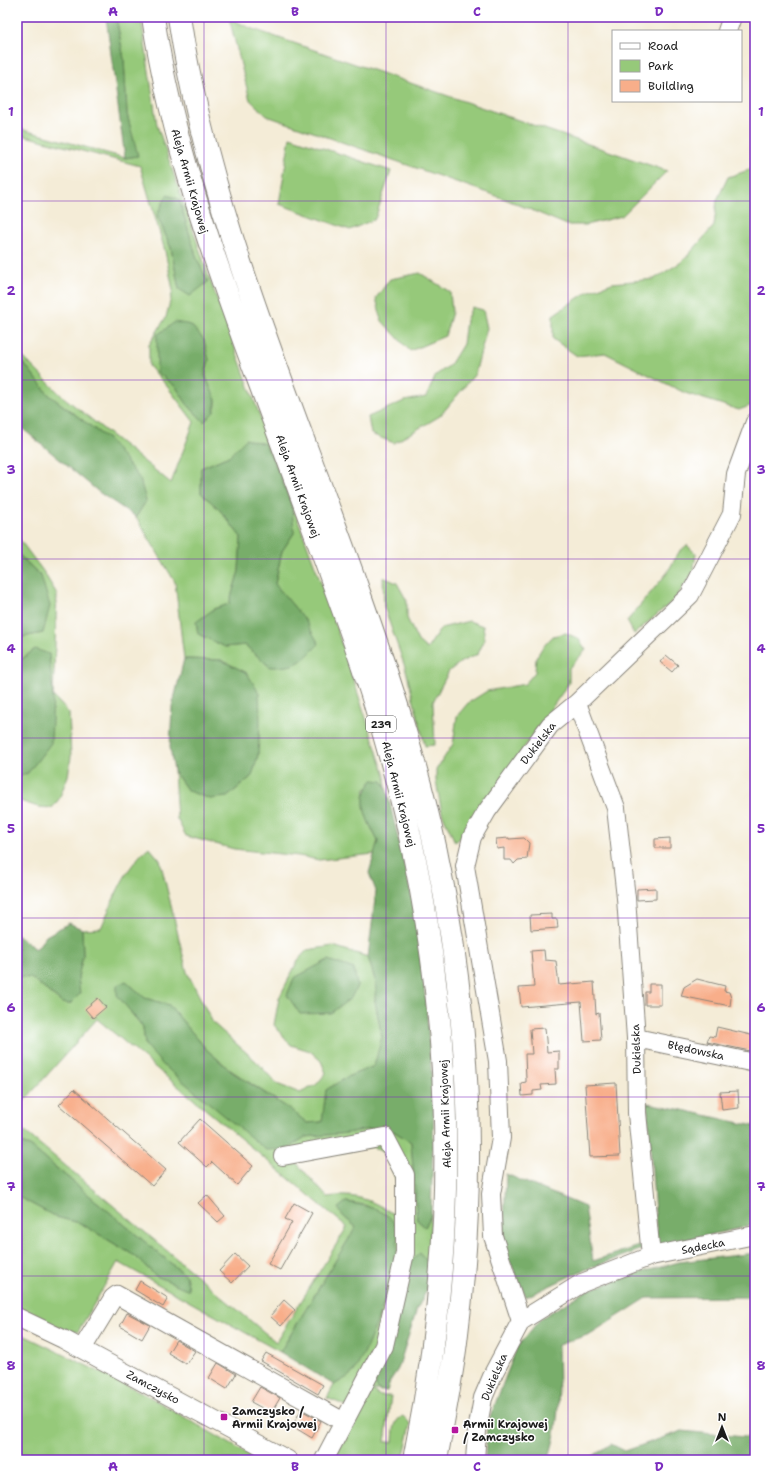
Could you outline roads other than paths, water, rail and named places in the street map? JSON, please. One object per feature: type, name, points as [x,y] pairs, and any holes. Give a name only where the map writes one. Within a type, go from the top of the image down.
[{"type":"main road","name":"Aleja Armii Krajowej","points":[[153,17],[174,125],[198,209],[225,290],[361,661],[398,785],[421,887],[437,992],[444,1062],[446,1190],[438,1315],[427,1390],[414,1460]]},
{"type":"main road","name":"Aleja Armii Krajowej","points":[[179,17],[198,122],[226,221],[253,301],[346,554],[390,682],[417,774],[440,870],[452,944],[460,1012],[467,1104],[468,1163],[464,1258],[459,1316],[450,1387],[436,1460]]},
{"type":"street","points":[[727,30],[732,17]]},
{"type":"street","name":"Dukielska","points":[[475,1460],[477,1431],[483,1398],[494,1372],[521,1321],[493,1236],[491,1194],[501,1138],[498,1061],[465,866],[472,837],[487,811],[550,724],[577,703],[690,595],[732,514],[736,474],[755,422]]},
{"type":"street","name":"Dukielska","points":[[577,703],[616,808],[626,898],[636,1038],[637,1113],[652,1256]]},
{"type":"street","points":[[440,870],[465,866]]},
{"type":"street","name":"Błędowska","points":[[636,1038],[755,1063]]},
{"type":"street","points":[[283,1156],[385,1137],[405,1175],[405,1253],[384,1346],[324,1460]]},
{"type":"street","name":"Sądecka","points":[[652,1256],[755,1235]]},
{"type":"street","points":[[521,1321],[582,1284],[652,1256]]},
{"type":"street","points":[[82,1349],[113,1298],[117,1295],[344,1422]]},
{"type":"street","name":"Zamczysko","points":[[17,1316],[82,1349],[288,1460]]},
{"type":"place","name":"Zamczysko / Armii Krajowej","points":[[224,1417]]},
{"type":"place","name":"Armii Krajowej / Zamczysko","points":[[455,1430]]}]
